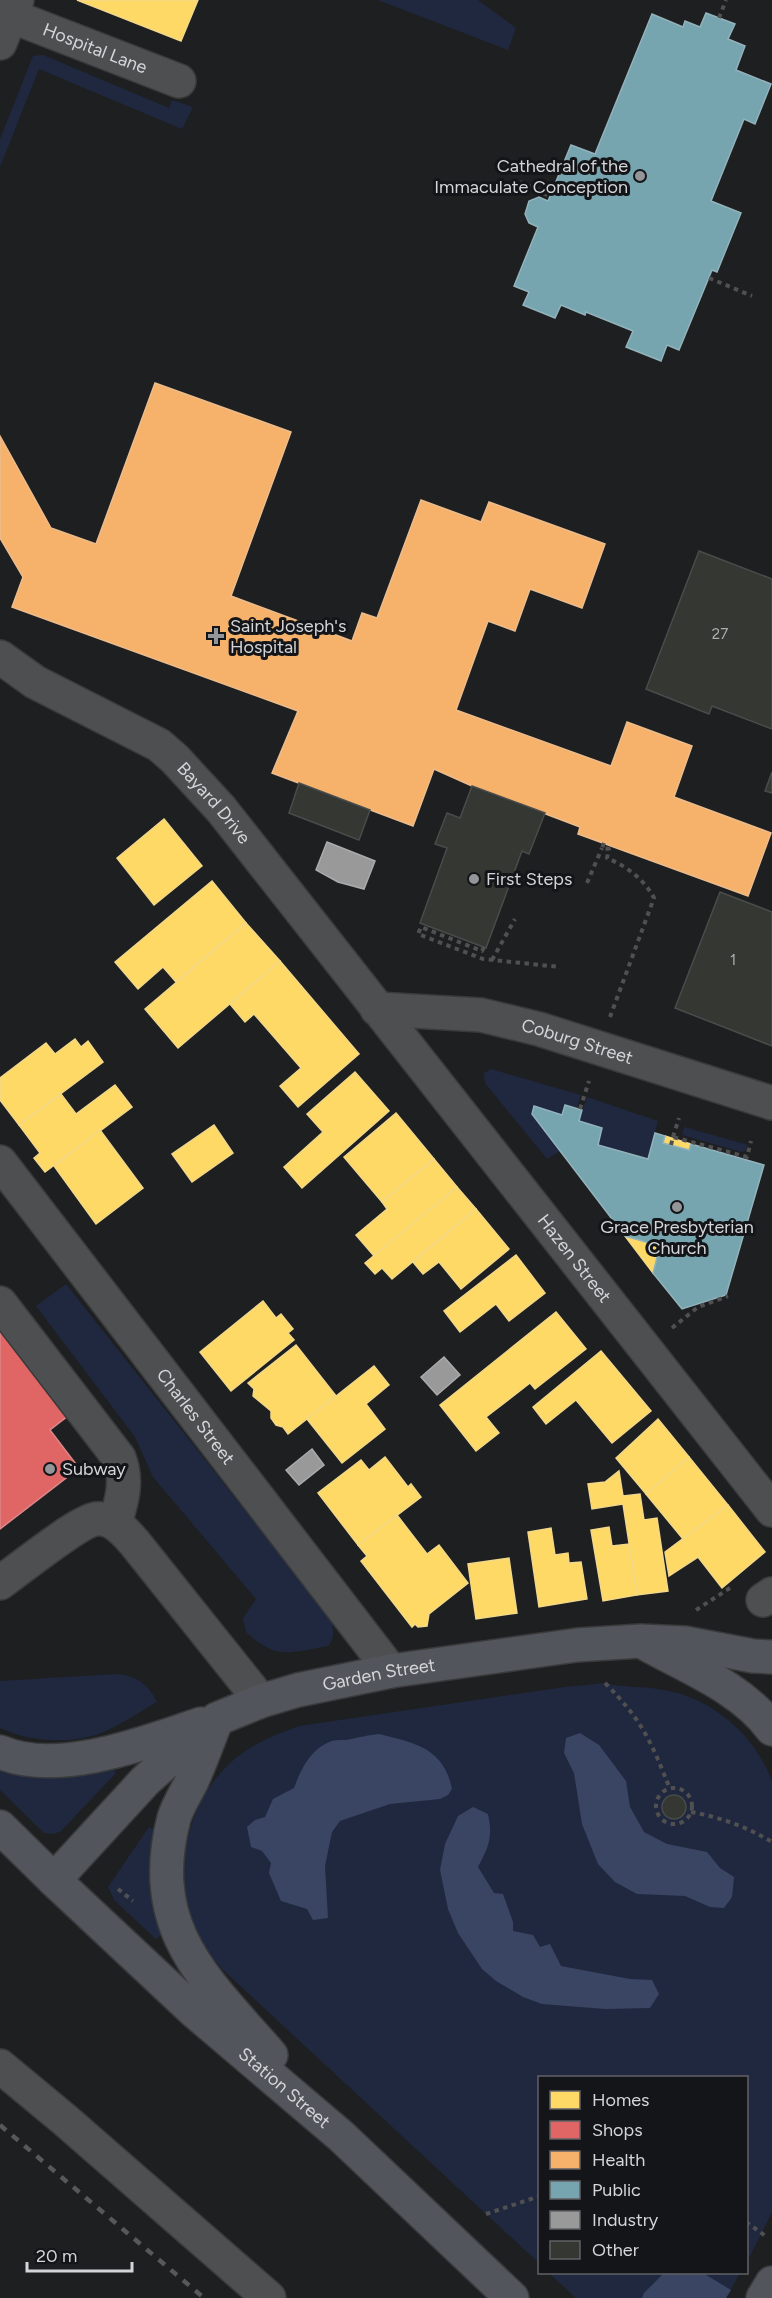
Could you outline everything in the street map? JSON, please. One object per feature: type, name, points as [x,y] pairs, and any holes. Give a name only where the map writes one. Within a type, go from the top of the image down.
[{"type":"main road","name":"Garden Street","points":[[54,1880],[145,1781],[217,1719],[261,1701],[298,1690],[391,1671],[577,1645],[641,1641],[685,1642],[753,1656],[772,1657]]},
{"type":"main road","points":[[641,1641],[741,1698],[762,1715],[772,1729]]},
{"type":"main road","points":[[0,1752],[12,1757],[59,1761],[100,1754],[217,1719]]},
{"type":"main road","points":[[217,1719],[175,1816],[166,1871],[168,1901],[172,1917],[197,1970],[341,2136]]},
{"type":"main road","name":"Station Street","points":[[0,1827],[194,2011],[341,2136],[512,2298]]},
{"type":"main road","points":[[763,2298],[772,2283]]},
{"type":"street","name":"Hospital Lane","points":[[9,20],[179,81]]},
{"type":"street","name":"Bayard Drive","points":[[0,657],[35,682],[159,745],[175,759],[221,809],[377,1009]]},
{"type":"street","name":"Coburg Street","points":[[377,1009],[481,1015],[539,1029],[772,1103]]},
{"type":"street","name":"Hazen Street","points":[[377,1009],[772,1510]]},
{"type":"street","name":"Charles Street","points":[[0,1162],[391,1671]]},
{"type":"street","points":[[0,1303],[119,1458],[124,1470],[124,1481],[115,1523]]},
{"type":"street","points":[[0,1582],[80,1526],[97,1519],[115,1523],[134,1542],[261,1701]]},
{"type":"street","points":[[0,2066],[269,2298]]},
{"type":"path","points":[[719,18],[726,0]]},
{"type":"path","points":[[520,182],[546,193],[544,199]]},
{"type":"path","points":[[708,278],[752,296]]},
{"type":"path","points":[[580,1109],[654,898],[650,890],[625,866],[607,858],[609,849],[603,845],[587,882]]},
{"type":"path","points":[[492,960],[515,920]]},
{"type":"path","points":[[484,947],[482,951],[421,927],[418,934],[483,959],[560,967]]},
{"type":"path","points":[[671,1145],[679,1118]]},
{"type":"path","points":[[674,1137],[747,1157],[752,1141]]},
{"type":"path","points":[[669,1330],[698,1308],[728,1296]]},
{"type":"path","points":[[605,1683],[627,1705],[644,1729],[670,1789]]},
{"type":"path","points":[[670,1789],[681,1790],[690,1797],[691,1812],[687,1819],[671,1824],[661,1818],[656,1807],[657,1801],[664,1792],[670,1789]]},
{"type":"path","points":[[691,1812],[719,1818],[772,1842]]},
{"type":"path","points":[[110,1883],[134,1901],[142,1904]]},
{"type":"path","points":[[486,2214],[538,2197]]},
{"type":"path","points":[[748,2223],[767,2237]]},
{"type":"shaded area","points":[[378,0],[478,0],[516,28],[508,50]]},
{"type":"shaded area","points":[[43,55],[169,108],[172,100],[193,107],[182,129],[39,69],[0,167],[0,139],[33,56]]},
{"type":"shaded area","points":[[491,1069],[581,1095],[577,1108],[565,1105],[562,1115],[534,1107],[532,1115],[560,1151],[547,1159],[485,1083],[484,1073]]},
{"type":"shaded area","points":[[587,1097],[658,1121],[648,1159],[598,1145],[602,1128],[579,1121]]},
{"type":"shaded area","points":[[684,1127],[748,1145],[745,1151],[741,1152],[682,1135]]},
{"type":"shaded area","points":[[66,1284],[330,1618],[333,1632],[328,1646],[294,1652],[276,1651],[246,1632],[243,1618],[256,1599],[153,1477],[135,1437],[36,1306]]},
{"type":"shaded area","points":[[117,1674],[141,1682],[150,1690],[157,1702],[108,1730],[83,1738],[40,1739],[0,1728],[0,1681]]},
{"type":"shaded area","points":[[605,1683],[657,1689],[682,1694],[699,1701],[730,1721],[743,1734],[755,1748],[772,1781],[772,2212],[748,2260],[748,2076],[538,2076],[538,2262],[222,1969],[204,1946],[191,1919],[184,1878],[188,1837],[194,1817],[214,1781],[227,1766],[252,1747],[299,1726]]},
{"type":"shaded area","points":[[580,1733],[599,1745],[626,1781],[630,1807],[644,1832],[667,1844],[707,1852],[720,1868],[734,1877],[732,1897],[724,1908],[710,1907],[685,1896],[637,1894],[615,1882],[598,1864],[582,1824],[574,1773],[564,1753],[566,1738]]},
{"type":"shaded area","points":[[379,1734],[416,1745],[435,1756],[448,1775],[452,1789],[448,1795],[440,1799],[390,1804],[340,1821],[332,1832],[325,1866],[328,1918],[313,1920],[307,1909],[281,1901],[269,1873],[271,1863],[262,1851],[251,1847],[247,1827],[255,1820],[265,1817],[273,1799],[294,1788],[313,1754],[325,1744],[334,1740],[349,1740]]},
{"type":"shaded area","points":[[112,1768],[116,1773],[61,1831],[54,1834],[44,1833],[0,1790],[0,1770],[42,1778],[56,1778],[85,1775]]},
{"type":"shaded area","points":[[473,1807],[488,1814],[490,1829],[487,1847],[478,1867],[494,1893],[503,1894],[513,1922],[513,1931],[533,1935],[540,1947],[550,1944],[561,1966],[630,1979],[652,1980],[659,1994],[650,2008],[605,2009],[542,2004],[523,1997],[496,1981],[482,1969],[458,1933],[448,1909],[440,1870],[445,1844],[458,1816]]},
{"type":"shaded area","points":[[149,1827],[155,1830],[151,1882],[154,1908],[161,1935],[156,1939],[114,1900],[108,1887]]},
{"type":"shaded area","points":[[550,2274],[739,2274],[726,2298],[576,2298]]},
{"type":"shaded area","points":[[663,2274],[705,2274],[731,2290],[726,2298],[642,2298]]},
{"type":"building: Homes","points":[[77,0],[198,0],[181,41]]},
{"type":"building: Homes","points":[[164,819],[202,866],[154,905],[117,858]]},
{"type":"building: Homes","points":[[212,881],[246,923],[176,982],[163,967],[138,989],[115,962]]},
{"type":"building: Homes","points":[[246,923],[280,961],[178,1048],[145,1009]]},
{"type":"building: Homes","points":[[280,961],[359,1054],[298,1107],[280,1086],[301,1068],[254,1014],[245,1022],[230,1004]]},
{"type":"building: Homes","points":[[75,1039],[81,1047],[88,1041],[103,1062],[19,1125],[0,1100],[0,1078],[46,1043],[55,1054]]},
{"type":"building: Homes","points":[[355,1072],[389,1111],[302,1188],[284,1167],[323,1132],[307,1114]]},
{"type":"building: Homes","points":[[115,1085],[132,1107],[45,1172],[34,1158],[40,1153],[19,1125],[61,1094],[76,1114]]},
{"type":"building: Homes","points":[[396,1113],[434,1159],[382,1202],[344,1157]]},
{"type":"building: Homes","points":[[214,1125],[233,1153],[192,1182],[172,1154]]},
{"type":"building: Homes","points":[[100,1130],[143,1188],[96,1224],[54,1166]]},
{"type":"building: Homes","points":[[665,1136],[691,1144],[689,1150],[663,1143]]},
{"type":"building: Homes","points":[[434,1159],[457,1187],[374,1256],[356,1235],[387,1209],[382,1202]]},
{"type":"building: Homes","points":[[457,1187],[476,1209],[392,1279],[382,1268],[375,1274],[365,1263]]},
{"type":"building: Homes","points":[[476,1209],[509,1249],[461,1289],[439,1262],[423,1274],[413,1262]]},
{"type":"building: Homes","points":[[625,1236],[660,1246],[653,1273]]},
{"type":"building: Homes","points":[[516,1255],[545,1293],[509,1321],[496,1304],[460,1332],[444,1311]]},
{"type":"building: Homes","points":[[263,1301],[276,1318],[281,1314],[293,1329],[288,1333],[294,1340],[231,1391],[200,1352]]},
{"type":"building: Homes","points":[[556,1312],[586,1349],[535,1389],[530,1383],[486,1417],[499,1433],[476,1451],[440,1405]]},
{"type":"building: Homes","points":[[296,1345],[336,1396],[288,1434],[283,1427],[276,1425],[271,1418],[271,1411],[253,1396],[254,1389],[248,1383]]},
{"type":"building: Homes","points":[[601,1351],[651,1411],[612,1443],[576,1400],[546,1424],[533,1407]]},
{"type":"building: Homes","points":[[374,1366],[389,1385],[366,1404],[385,1429],[342,1463],[307,1419]]},
{"type":"building: Homes","points":[[658,1419],[689,1457],[646,1494],[616,1458]]},
{"type":"building: Homes","points":[[385,1457],[408,1487],[411,1484],[421,1497],[358,1545],[318,1493],[361,1460],[369,1470]]},
{"type":"building: Homes","points":[[689,1457],[728,1505],[683,1539],[646,1494]]},
{"type":"building: Homes","points":[[619,1471],[623,1496],[640,1494],[644,1520],[657,1518],[668,1591],[637,1595],[623,1504],[592,1509],[588,1484],[605,1482]]},
{"type":"building: Homes","points":[[728,1505],[765,1552],[722,1588],[698,1557],[669,1576],[665,1552]]},
{"type":"building: Homes","points":[[397,1515],[427,1554],[439,1545],[468,1583],[429,1614],[427,1626],[418,1627],[415,1624],[412,1627],[361,1561],[367,1556],[358,1545]]},
{"type":"building: Homes","points":[[609,1527],[612,1546],[629,1544],[637,1595],[603,1601],[591,1530]]},
{"type":"building: Homes","points":[[551,1528],[555,1555],[568,1553],[569,1563],[581,1562],[587,1599],[539,1607],[528,1532]]},
{"type":"building: Homes","points":[[509,1558],[517,1613],[476,1619],[468,1564]]},
{"type":"building: Shops","points":[[0,1316],[73,1412],[50,1430],[79,1468],[0,1529]]},
{"type":"building: Health","name":"Saint Joseph's Hospital","points":[[155,383],[291,432],[231,596],[352,641],[362,613],[377,618],[421,500],[481,522],[489,502],[605,544],[582,608],[530,589],[515,631],[488,621],[456,710],[611,766],[627,722],[692,746],[674,797],[771,833],[748,896],[578,834],[580,827],[434,769],[413,826],[272,773],[298,711],[12,607],[23,577],[0,538],[0,436],[51,528],[96,544]]},
{"type":"building: Public","name":"Cathedral of the Immaculate Conception","points":[[706,13],[735,24],[728,39],[745,46],[736,70],[771,84],[755,124],[744,119],[711,201],[741,213],[717,272],[712,270],[679,350],[667,345],[661,361],[626,347],[633,331],[586,312],[585,315],[561,305],[555,318],[523,305],[529,292],[514,286],[538,227],[529,223],[525,214],[529,201],[539,197],[548,201],[571,145],[595,154],[652,14],[683,27],[685,21],[700,27]]},
{"type":"building: Public","name":"Grace Presbyterian Church","points":[[565,1105],[582,1110],[579,1121],[602,1128],[598,1145],[648,1159],[655,1133],[665,1136],[663,1143],[689,1150],[691,1144],[764,1165],[726,1295],[682,1309],[653,1273],[660,1246],[625,1236],[532,1114],[534,1106],[562,1115]]},
{"type":"building: Industry","points":[[327,842],[375,861],[364,889],[338,882],[316,870]]},
{"type":"building: Industry","points":[[444,1357],[460,1375],[437,1395],[421,1377]]},
{"type":"building: Industry","points":[[312,1449],[324,1465],[299,1485],[286,1470]]},
{"type":"building: Other","points":[[699,551],[772,579],[772,729],[712,706],[709,714],[646,689]]},
{"type":"building: Other","points":[[772,772],[772,793],[765,791]]},
{"type":"building: Other","points":[[299,783],[370,810],[359,840],[289,813]]},
{"type":"building: Other","name":"First Steps","points":[[472,786],[545,813],[529,854],[522,851],[486,948],[420,923],[447,848],[435,844],[447,813],[460,818]]},
{"type":"building: Other","points":[[720,892],[772,912],[772,1046],[675,1008]]},
{"type":"building: Other","points":[[674,1795],[683,1798],[686,1807],[683,1816],[674,1819],[665,1816],[662,1807],[665,1798]]},
{"type":"railway","points":[[0,2125],[204,2298]]},
{"type":"place","name":"Cathedral of the Immaculate Conception","points":[[640,176]]},
{"type":"place","name":"Saint Joseph's Hospital","points":[[216,636]]},
{"type":"place","name":"First Steps","points":[[474,879]]},
{"type":"place","name":"Grace Presbyterian Church","points":[[677,1207]]},
{"type":"place","name":"Subway","points":[[50,1469]]}]
